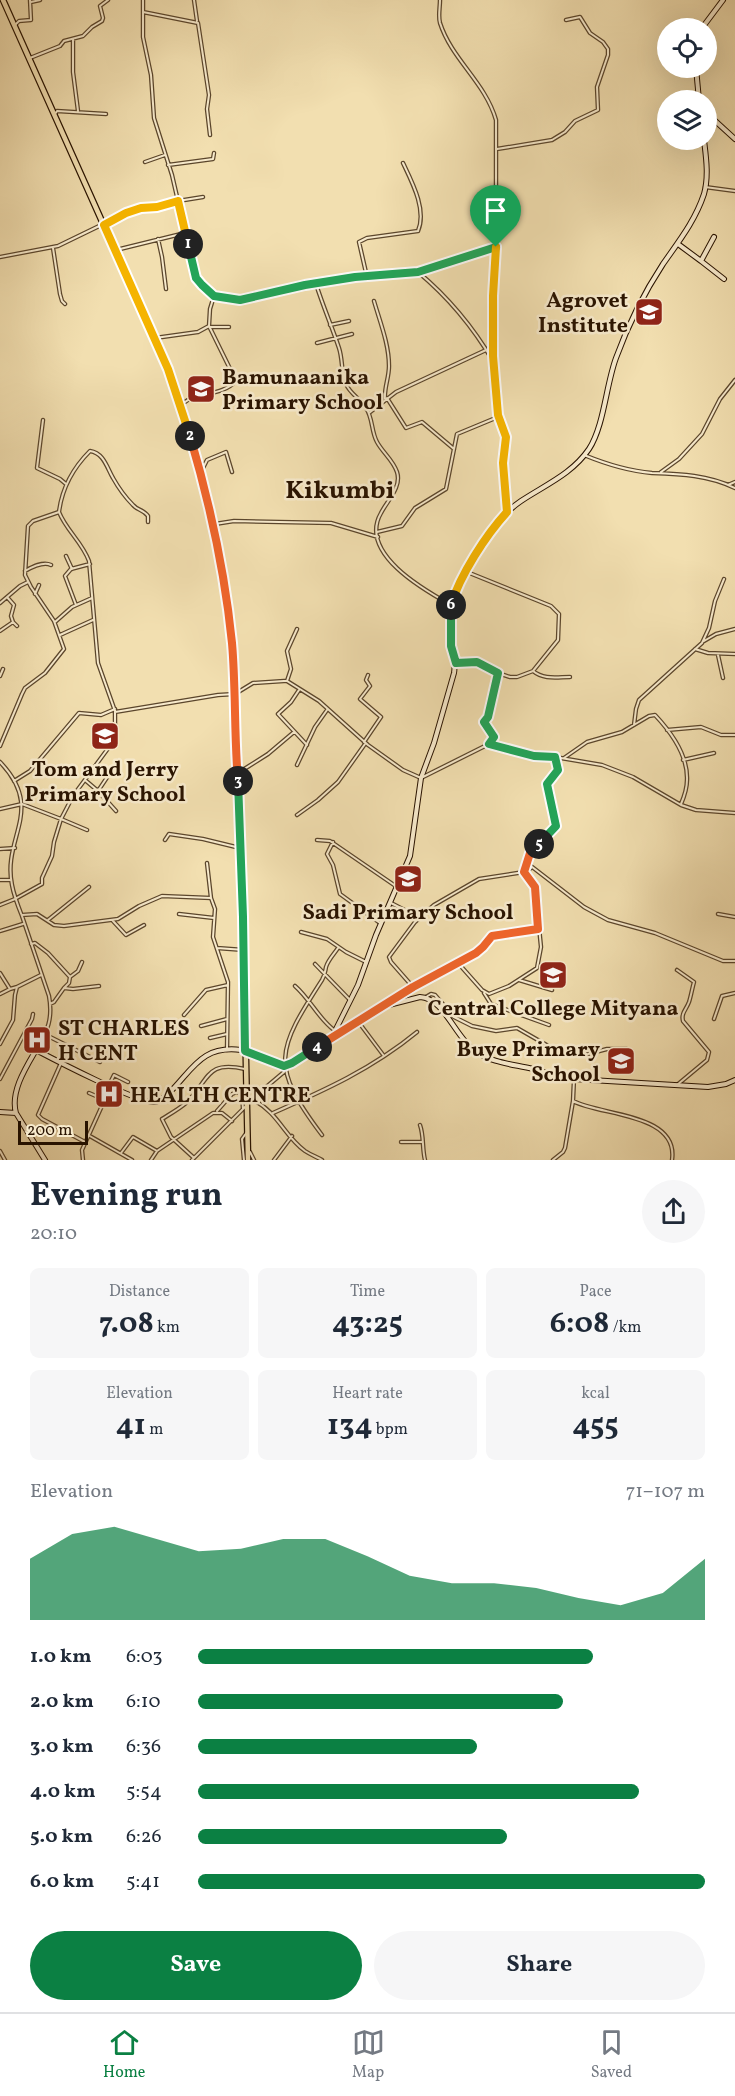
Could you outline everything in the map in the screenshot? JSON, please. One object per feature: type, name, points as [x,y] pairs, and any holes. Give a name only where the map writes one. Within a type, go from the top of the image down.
[{"type":"main road","points":[[3,0],[155,338],[181,405],[214,525],[232,642],[235,694],[244,950],[248,1149],[246,1160]]},
{"type":"street","points":[[15,25],[18,21],[31,21],[31,1],[40,0]]},
{"type":"street","points":[[30,58],[60,46],[63,41],[83,36],[102,21],[100,4],[108,0]]},
{"type":"street","points":[[143,0],[143,37],[154,94],[154,118],[178,201],[196,278],[214,296],[240,300],[316,284],[418,272],[496,247]]},
{"type":"street","points":[[194,0],[209,95],[207,109],[210,135]]},
{"type":"street","points":[[440,0],[441,24],[460,61],[489,99],[496,120],[494,363],[498,417],[506,437],[503,463],[507,512]]},
{"type":"street","points":[[710,18],[723,0]]},
{"type":"street","points":[[143,12],[198,23]]},
{"type":"street","points":[[497,149],[552,140],[575,122],[598,110],[597,87],[608,49],[603,42],[590,33],[580,17],[566,20]]},
{"type":"street","points":[[73,39],[73,72],[78,111]]},
{"type":"street","points":[[55,114],[57,111],[78,111],[106,114]]},
{"type":"street","points":[[717,123],[734,138]]},
{"type":"street","points":[[332,1037],[358,985],[410,856],[421,778],[434,743],[456,663],[451,646],[451,605],[466,572],[496,524],[507,512],[567,473],[584,455],[596,433],[609,376],[623,339],[652,284],[693,219],[707,179],[705,150]]},
{"type":"street","points":[[168,165],[213,159],[214,153]]},
{"type":"street","points":[[145,162],[165,155]]},
{"type":"street","points":[[367,277],[359,242],[367,238],[417,231],[420,228],[420,211],[415,187],[404,163]]},
{"type":"street","points":[[705,186],[735,191]]},
{"type":"street","points":[[0,257],[54,248],[126,213],[203,196]]},
{"type":"street","points":[[117,250],[185,233]]},
{"type":"street","points":[[702,261],[714,237]]},
{"type":"street","points":[[158,239],[166,289]]},
{"type":"street","points":[[678,244],[724,279]]},
{"type":"street","points":[[54,248],[60,294],[65,304]]},
{"type":"street","points":[[418,272],[455,309],[480,339],[494,363]]},
{"type":"street","points":[[316,284],[340,349],[347,387],[369,413],[376,440],[394,466],[398,478],[396,489],[379,516],[377,532],[385,554],[400,573],[423,590],[451,605]]},
{"type":"street","points":[[181,405],[189,398],[219,392],[236,381],[210,326],[210,309],[214,296]]},
{"type":"street","points":[[374,301],[388,356],[386,399],[406,428],[422,422],[454,449]]},
{"type":"street","points":[[330,325],[349,321]]},
{"type":"street","points":[[155,338],[198,332],[210,326],[229,327]]},
{"type":"street","points":[[317,343],[352,334]]},
{"type":"street","points":[[369,413],[386,399],[412,384],[486,350]]},
{"type":"street","points":[[660,472],[679,459],[702,434],[720,399],[735,380]]},
{"type":"street","points":[[377,532],[402,526],[414,508],[446,489],[458,433],[498,417]]},
{"type":"street","points":[[43,420],[37,468],[66,484]]},
{"type":"street","points":[[0,905],[42,884],[61,819],[85,780],[116,739],[115,711],[98,663],[90,564],[85,551],[59,512],[66,484],[81,460],[90,451],[94,451],[109,467],[113,478],[133,506],[148,516],[148,522]]},
{"type":"street","points":[[201,472],[207,460],[226,452],[232,472]]},
{"type":"street","points":[[584,455],[623,469],[691,474],[735,488]]},
{"type":"street","points":[[728,485],[735,482]]},
{"type":"street","points":[[0,746],[25,688],[45,673],[63,651],[55,622],[35,594],[25,571],[28,526],[33,521],[59,512]]},
{"type":"street","points":[[214,525],[234,521],[331,523],[378,537]]},
{"type":"street","points":[[66,556],[72,569]]},
{"type":"street","points":[[25,571],[41,564],[51,565]]},
{"type":"street","points":[[76,605],[65,576],[72,569],[90,564]]},
{"type":"street","points":[[456,663],[477,662],[498,673],[513,677],[533,671],[558,640],[559,614],[551,606],[466,572]]},
{"type":"street","points":[[702,643],[724,579]]},
{"type":"street","points":[[0,603],[20,585],[28,582]]},
{"type":"street","points":[[35,594],[39,585]]},
{"type":"street","points":[[7,597],[14,605],[11,616],[17,626]]},
{"type":"street","points":[[55,622],[67,610],[92,598]]},
{"type":"street","points":[[60,635],[94,620]]},
{"type":"street","points":[[0,631],[13,622]]},
{"type":"street","points":[[287,681],[291,669],[287,651],[297,629]]},
{"type":"street","points":[[634,725],[639,700],[686,660],[702,643],[716,634],[735,629]]},
{"type":"street","points":[[695,649],[718,654],[735,654]]},
{"type":"street","points":[[718,654],[723,678]]},
{"type":"street","points":[[0,676],[3,669]]},
{"type":"street","points":[[533,671],[538,676],[570,677]]},
{"type":"street","points":[[421,778],[489,744],[494,737],[484,722],[488,717],[498,673]]},
{"type":"street","points":[[297,815],[338,782],[381,717],[360,700],[370,686],[366,680],[368,675]]},
{"type":"street","points":[[14,781],[30,771],[79,713],[101,715],[135,707],[235,694],[253,683],[287,681],[319,701],[365,743],[403,770],[421,778]]},
{"type":"street","points":[[299,690],[291,702],[278,713],[307,745]]},
{"type":"street","points":[[297,765],[315,727],[327,710]]},
{"type":"street","points":[[564,758],[587,742],[622,732],[649,716],[655,715],[676,742],[683,760],[687,782],[681,805]]},
{"type":"street","points":[[668,730],[701,727],[722,735],[735,735]]},
{"type":"street","points":[[237,774],[268,754],[294,732]]},
{"type":"street","points":[[489,744],[534,756],[564,758],[602,765],[624,773],[681,805],[696,810],[735,813]]},
{"type":"street","points":[[683,760],[714,753]]},
{"type":"street","points":[[524,872],[531,850],[556,826],[547,784],[558,770],[555,757]]},
{"type":"street","points":[[98,790],[118,761]]},
{"type":"street","points":[[0,762],[14,781],[22,804],[12,857],[11,880],[15,899],[50,1004],[50,1025],[18,1090],[15,1107],[16,1113],[45,1160]]},
{"type":"street","points":[[85,780],[98,790],[116,812]]},
{"type":"street","points":[[0,809],[22,804],[87,830]]},
{"type":"street","points":[[165,840],[169,834],[189,836],[240,848]]},
{"type":"street","points":[[317,840],[333,842],[397,887]]},
{"type":"street","points":[[333,842],[327,854],[333,865],[340,894],[382,924]]},
{"type":"street","points":[[0,849],[15,848]]},
{"type":"street","points":[[7,850],[12,857]]},
{"type":"street","points":[[207,863],[211,898],[215,909],[212,934],[228,979],[227,1050]]},
{"type":"street","points":[[527,863],[584,907],[608,920],[655,933],[723,961],[735,961]]},
{"type":"street","points":[[413,987],[389,957],[419,917],[441,900],[479,879],[524,872],[531,868]]},
{"type":"street","points":[[482,990],[492,993],[519,980],[538,965],[541,947],[535,887],[524,872]]},
{"type":"street","points":[[0,880],[11,880]]},
{"type":"street","points":[[48,920],[89,887]]},
{"type":"street","points":[[22,915],[37,914],[58,927],[113,921],[125,916],[143,903],[162,896],[211,898]]},
{"type":"street","points":[[392,903],[419,917]]},
{"type":"street","points":[[179,915],[214,918]]},
{"type":"street","points":[[718,915],[735,916]]},
{"type":"street","points":[[113,921],[126,935],[144,925]]},
{"type":"street","points":[[0,931],[24,923]]},
{"type":"street","points":[[245,1069],[224,1066],[213,1070],[186,1103],[162,1119],[171,1137],[193,1159],[247,1103],[292,1063],[357,1020],[458,963],[483,947],[492,936],[538,929]]},
{"type":"street","points":[[302,932],[327,939],[338,948],[367,962]]},
{"type":"street","points":[[31,944],[35,943],[48,953],[70,977]]},
{"type":"street","points":[[216,948],[244,950]]},
{"type":"street","points":[[322,1135],[291,1090],[284,1069],[288,1041],[325,975],[327,964],[338,948]]},
{"type":"street","points":[[50,1004],[69,983],[70,977],[78,971],[82,962]]},
{"type":"street","points":[[458,963],[491,1004],[549,1025]]},
{"type":"street","points":[[315,964],[349,999]]},
{"type":"street","points":[[677,970],[694,982],[689,994],[690,1000],[682,1015],[683,1021],[709,1052],[707,1060],[677,1085]]},
{"type":"street","points":[[0,973],[10,989]]},
{"type":"street","points":[[0,994],[42,975]]},
{"type":"street","points":[[519,980],[552,990]]},
{"type":"street","points":[[184,1015],[206,990],[228,985]]},
{"type":"street","points":[[64,988],[99,986]]},
{"type":"street","points":[[295,986],[321,1018],[335,1031]]},
{"type":"street","points":[[0,1044],[13,1020],[17,987]]},
{"type":"street","points":[[714,1019],[722,996],[735,993]]},
{"type":"street","points":[[377,1008],[431,994],[435,995],[454,1017],[472,1026],[496,1031],[517,1028],[564,1055],[588,1054],[607,1048],[627,1049]]},
{"type":"street","points":[[426,997],[436,1003],[465,1044],[487,1058],[556,1077],[708,1087],[735,1080]]},
{"type":"street","points":[[0,1079],[32,1020],[33,1014]]},
{"type":"street","points":[[201,1026],[227,1019]]},
{"type":"street","points":[[357,1020],[384,1057]]},
{"type":"street","points":[[273,1113],[332,1088],[384,1057],[417,1032]]},
{"type":"street","points":[[210,1038],[227,1034]]},
{"type":"street","points":[[46,1035],[99,1062]]},
{"type":"street","points":[[36,1050],[142,1099],[158,1101],[176,1086],[201,1058],[227,1050],[245,1051],[284,1069]]},
{"type":"street","points":[[61,1063],[38,1115],[86,1142]]},
{"type":"street","points":[[83,1160],[82,1154],[88,1135],[114,1075],[128,1082]]},
{"type":"street","points":[[553,1160],[565,1148],[573,1101],[574,1078]]},
{"type":"street","points":[[151,1160],[157,1151],[174,1138],[217,1112],[232,1094],[237,1092],[242,1094],[247,1103]]},
{"type":"street","points":[[89,1093],[105,1099]]},
{"type":"street","points":[[573,1101],[647,1122],[659,1128],[671,1147],[672,1160]]},
{"type":"street","points":[[247,1103],[262,1104],[273,1113],[306,1151],[322,1160]]},
{"type":"street","points":[[0,1112],[16,1113]]},
{"type":"street","points":[[217,1112],[226,1115],[232,1121]]},
{"type":"street","points":[[420,1125],[423,1133],[425,1160]]},
{"type":"street","points":[[246,1160],[242,1139],[247,1132]]},
{"type":"street","points":[[88,1135],[132,1160]]},
{"type":"street","points":[[274,1160],[292,1136]]},
{"type":"street","points":[[121,1153],[132,1137],[157,1151]]},
{"type":"street","points":[[401,1142],[422,1142]]},
{"type":"street","points":[[248,1149],[254,1160]]},
{"type":"street","points":[[0,1150],[5,1160]]},
{"type":"place","name":"Agrovet Institute","points":[[649,312]]},
{"type":"place","name":"Bamunaanika Primary School","points":[[201,389]]},
{"type":"place","name":"Tom and Jerry Primary School","points":[[105,736]]},
{"type":"place","name":"Sadi Primary School","points":[[408,879]]},
{"type":"place","name":"Central College Mityana","points":[[553,975]]},
{"type":"place","name":"ST CHARLES H CENT","points":[[37,1040]]},
{"type":"place","name":"Buye Primary School","points":[[621,1061]]},
{"type":"place","name":"HEALTH CENTRE","points":[[109,1094]]},
{"type":"district","name":"Kikumbi","points":[[340,489]]},
{"type":"route","points":[[178,201],[196,278],[214,296],[229,300],[240,300],[305,285],[355,277],[413,273],[458,257],[496,247],[493,356],[498,415],[507,443],[503,463],[507,512],[496,524],[471,564],[452,600],[451,646],[456,663],[477,662],[498,673],[488,717],[484,722],[494,737],[489,744],[534,756],[555,757],[558,770],[547,784],[556,826],[531,850],[524,872],[535,887],[538,929],[492,936],[476,953],[413,987],[284,1066],[245,1051],[242,871],[234,670],[232,642],[214,525],[177,393],[117,250],[104,225],[141,208],[157,207],[178,201]]}]
